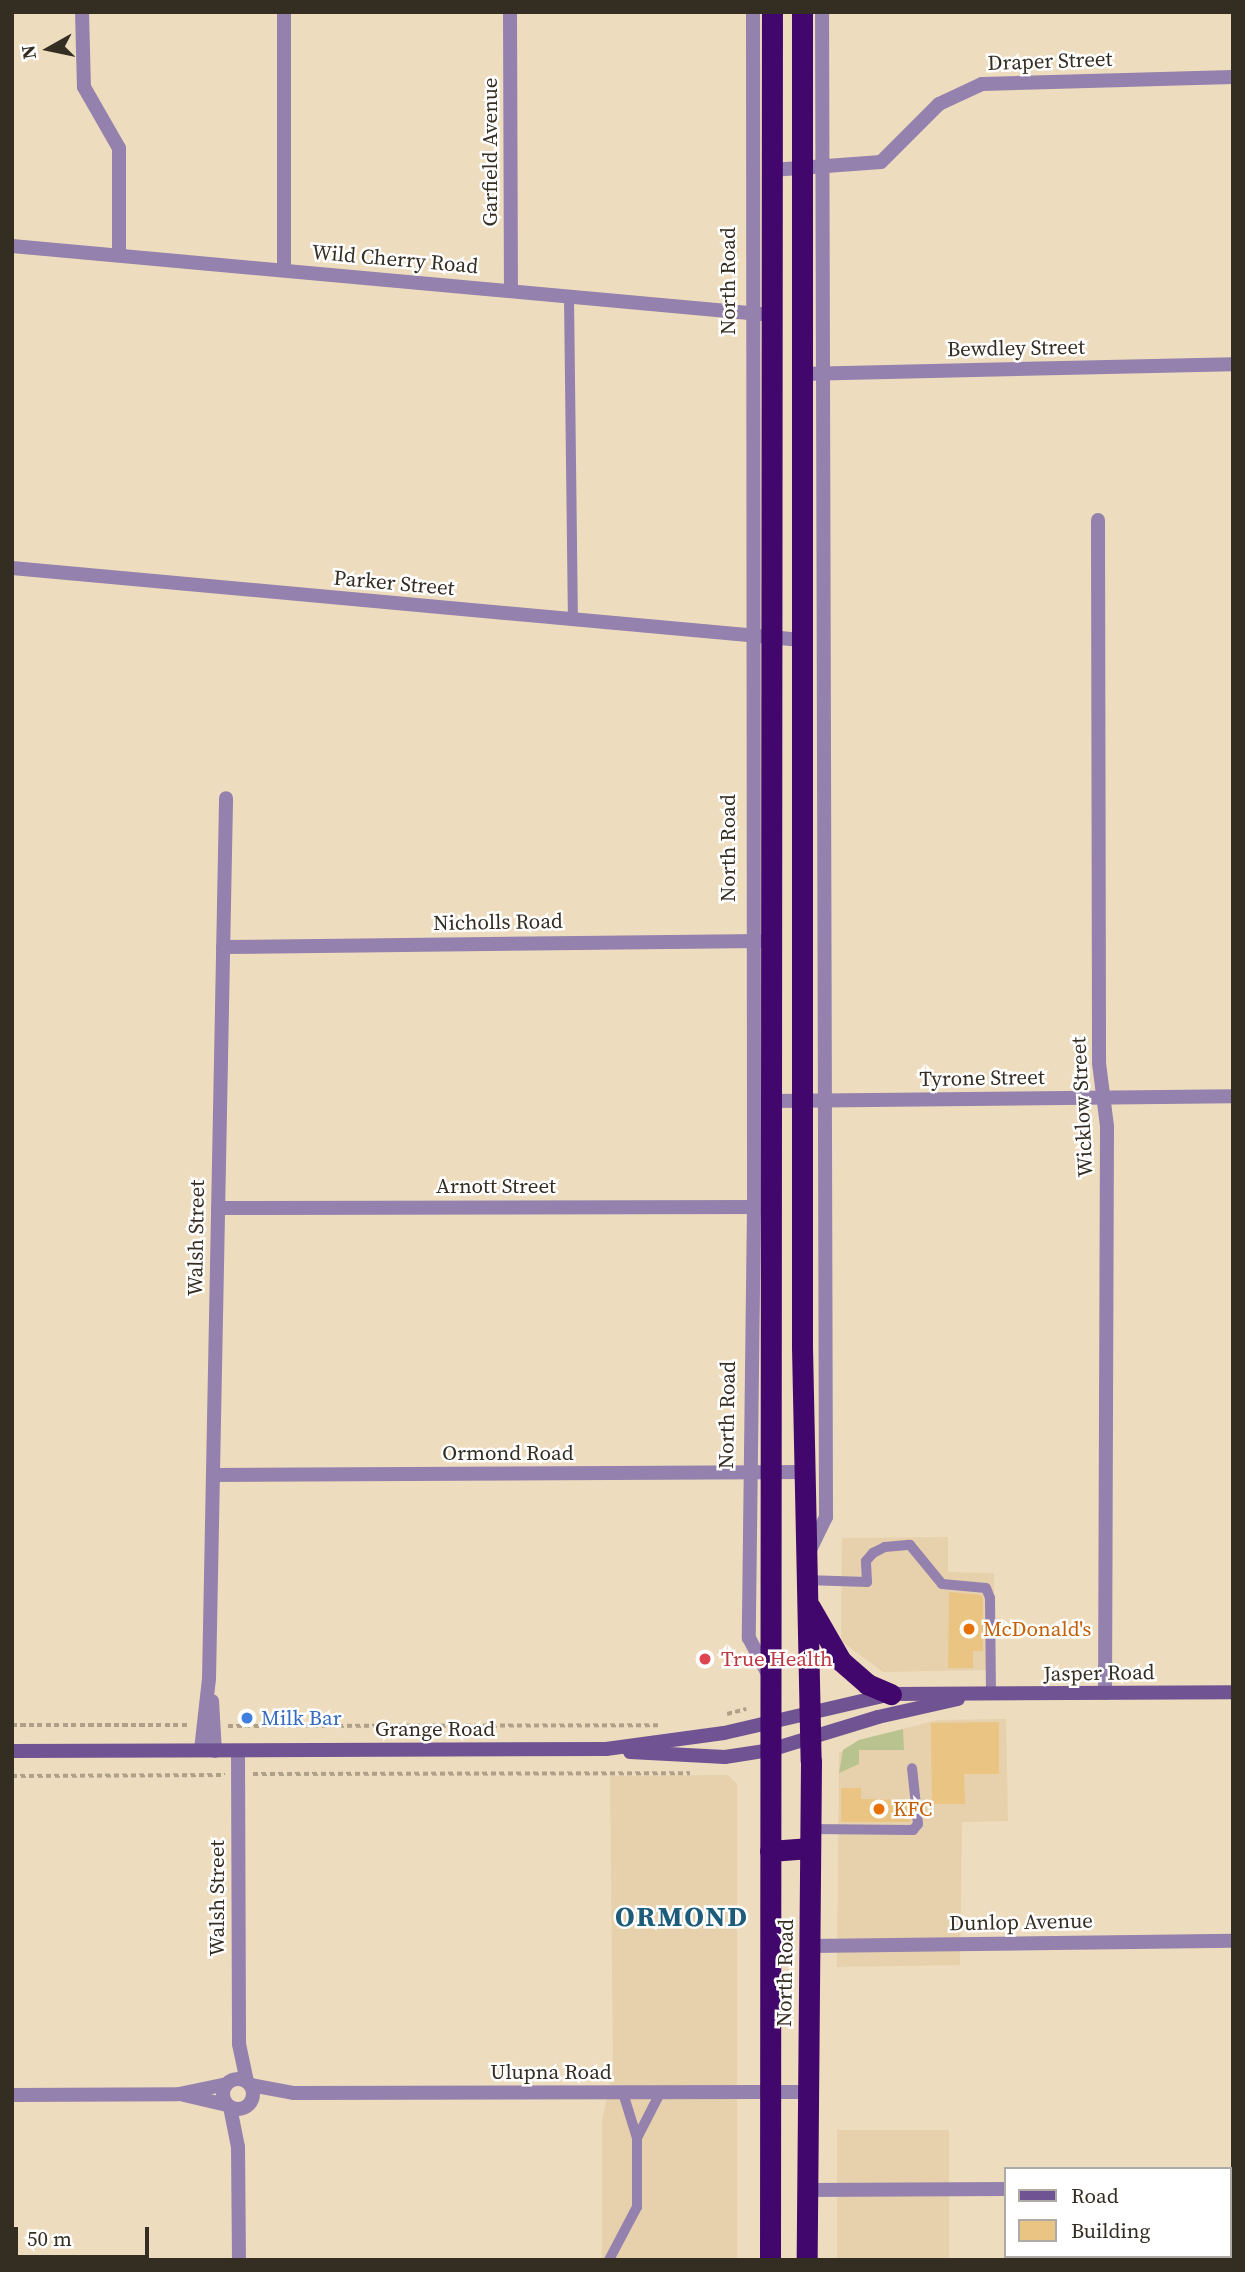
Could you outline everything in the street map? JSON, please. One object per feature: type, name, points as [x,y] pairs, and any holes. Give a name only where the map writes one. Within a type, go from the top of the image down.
[{"type":"highway","name":"North Road","points":[[770,2260],[770,1678],[761,1474],[764,1207],[773,1101],[763,941],[762,639],[763,315],[772,170],[772,12]]},
{"type":"highway","name":"North Road","points":[[802,12],[811,168],[801,374],[802,640],[813,1101],[803,1472],[810,1711],[807,2260]]},
{"type":"highway","points":[[806,1604],[841,1661],[867,1684],[891,1694]]},
{"type":"highway","points":[[770,1851],[810,1839]]},
{"type":"main road","name":"Jasper Road","points":[[810,1711],[891,1694],[966,1696],[1233,1692]]},
{"type":"main road","name":"Jasper Road","points":[[770,1750],[966,1696]]},
{"type":"main road","name":"Grange Road","points":[[606,1749],[724,1733],[810,1711]]},
{"type":"main road","name":"Grange Road","points":[[12,1751],[606,1749],[725,1757],[770,1750]]},
{"type":"street","points":[[82,12],[85,87],[119,148],[120,255]]},
{"type":"street","points":[[284,12],[284,270]]},
{"type":"street","name":"Garfield Avenue","points":[[510,12],[511,291]]},
{"type":"street","name":"North Road","points":[[753,12],[763,315]]},
{"type":"street","name":"North Road","points":[[805,1571],[826,1517],[813,1101],[823,373],[811,168],[822,12]]},
{"type":"street","name":"Draper Street","points":[[772,170],[881,162],[939,104],[982,85],[1233,77]]},
{"type":"street","name":"Wild Cherry Road","points":[[12,246],[763,315]]},
{"type":"street","name":"Bewdley Street","points":[[801,374],[1233,364]]},
{"type":"street","name":"Wicklow Street","points":[[1098,520],[1099,1063],[1104,1097],[1105,1693]]},
{"type":"street","name":"Parker Street","points":[[12,568],[762,639],[802,640]]},
{"type":"street","name":"Walsh Street","points":[[208,1751],[226,798]]},
{"type":"street","name":"North Road","points":[[763,941],[764,1207]]},
{"type":"street","name":"Nicholls Road","points":[[223,947],[763,941]]},
{"type":"street","name":"Tyrone Street","points":[[773,1101],[1233,1096]]},
{"type":"street","name":"Arnott Street","points":[[218,1208],[764,1207]]},
{"type":"street","name":"Ormond Road","points":[[213,1475],[803,1472]]},
{"type":"street","name":"Walsh Street","points":[[238,1751],[239,2045],[249,2083],[238,2105],[223,2092],[239,2045]]},
{"type":"street","name":"Dunlop Avenue","points":[[810,1946],[1233,1941]]},
{"type":"street","name":"Ulupna Road","points":[[179,2094],[228,2082],[249,2083],[294,2093]]},
{"type":"street","name":"Ulupna Road","points":[[12,2095],[179,2094],[238,2105],[294,2093],[808,2092]]},
{"type":"street","points":[[238,2105],[239,2260]]},
{"type":"street","points":[[808,2190],[1004,2189]]},
{"type":"lane","points":[[569,298],[573,621]]},
{"type":"lane","points":[[805,1571],[867,1582],[866,1561],[873,1553],[884,1547],[911,1545],[942,1584],[986,1588],[990,1598],[991,1695]]},
{"type":"lane","points":[[810,1839],[913,1830],[918,1824],[912,1768]]},
{"type":"lane","points":[[637,2138],[660,2093]]},
{"type":"lane","points":[[609,2260],[637,2207],[637,2138],[623,2094]]},
{"type":"path","points":[[714,1718],[746,1709]]},
{"type":"path","points":[[12,1725],[670,1724]]},
{"type":"path","points":[[12,1776],[702,1773]]},
{"type":"shaded area","points":[[948,1537],[948,1572],[994,1573],[994,1670],[883,1672],[841,1641],[842,1538]]},
{"type":"shaded area","points":[[1006,1719],[1008,1821],[962,1822],[960,1965],[837,1967],[839,1753],[859,1740],[938,1720]]},
{"type":"shaded area","points":[[728,1775],[737,1784],[737,2260],[602,2260],[602,2120],[613,2070],[610,1776]]},
{"type":"shaded area","points":[[837,2130],[949,2130],[949,2260],[837,2260]]},
{"type":"green space","points":[[903,1729],[904,1750],[859,1750],[859,1764],[839,1773],[843,1750],[859,1740]]},
{"type":"building","points":[[949,1592],[981,1595],[983,1599],[983,1651],[973,1651],[973,1668],[948,1668]]},
{"type":"building","points":[[999,1722],[999,1774],[964,1774],[965,1804],[932,1804],[931,1723]]},
{"type":"building","points":[[841,1788],[861,1788],[861,1799],[908,1800],[910,1822],[841,1822]]},
{"type":"place","name":"McDonald's","points":[[969,1629]]},
{"type":"place","name":"True Health","points":[[705,1659]]},
{"type":"place","name":"Milk Bar","points":[[247,1718]]},
{"type":"place","name":"KFC","points":[[879,1809]]},
{"type":"district","name":"ORMOND","points":[[682,1916]]}]
